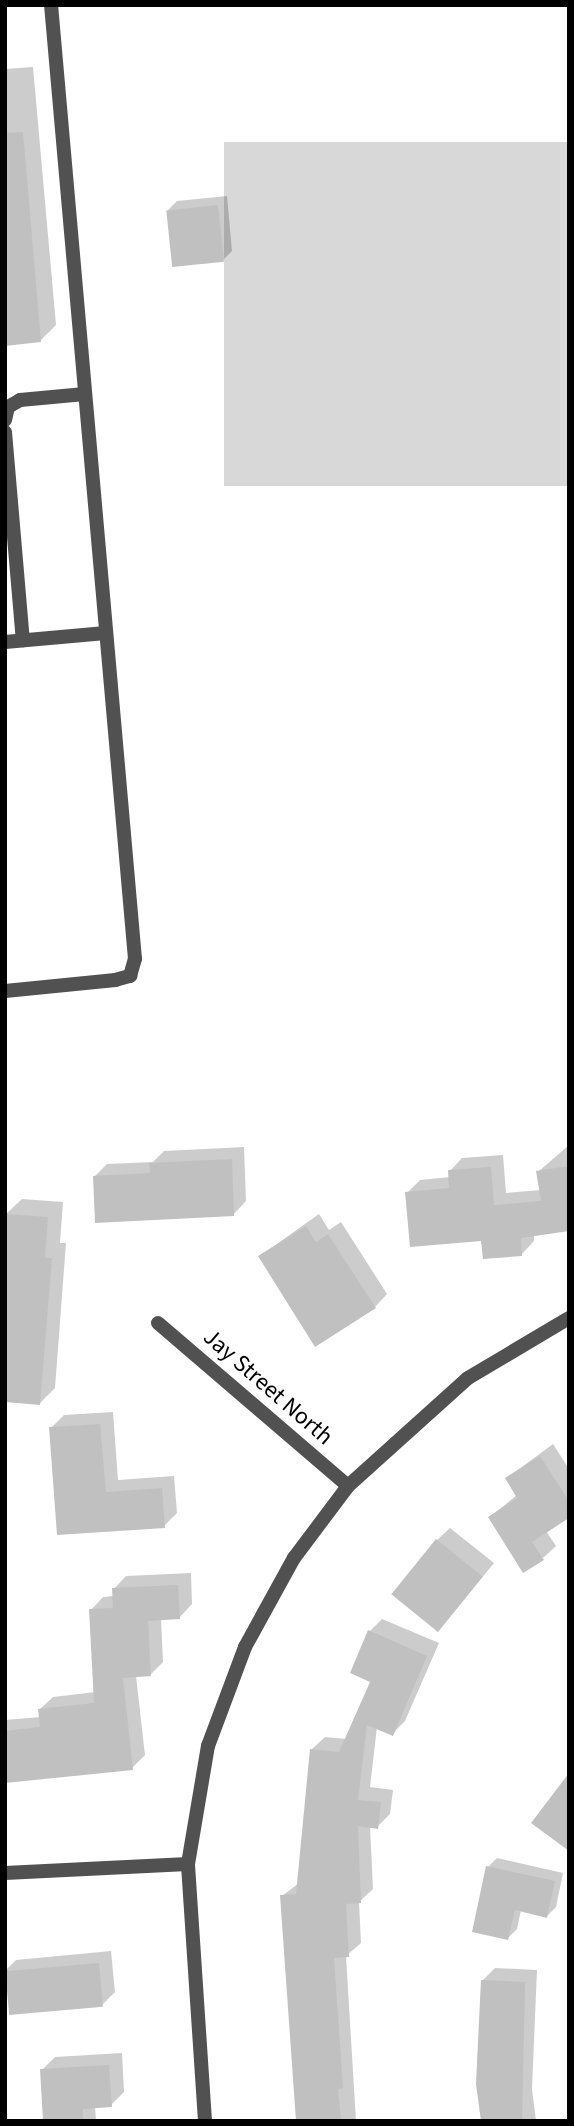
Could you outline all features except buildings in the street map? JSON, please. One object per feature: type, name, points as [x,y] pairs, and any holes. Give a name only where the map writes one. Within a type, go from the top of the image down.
[{"type":"street","points":[[5,991],[115,980],[130,976],[135,958],[51,5]]},
{"type":"street","points":[[5,419],[8,407],[20,400],[85,394]]},
{"type":"street","points":[[5,432],[23,640]]},
{"type":"street","points":[[5,642],[106,633]]},
{"type":"street","points":[[205,2121],[188,1864],[208,1746],[245,1647],[294,1558],[348,1486],[468,1378],[569,1318]]},
{"type":"street","name":"Jay Street North","points":[[158,1323],[348,1486]]},
{"type":"street","points":[[5,1872],[188,1864]]},
{"type":"shaded area","points":[[224,142],[569,142],[569,486],[224,486]]}]
